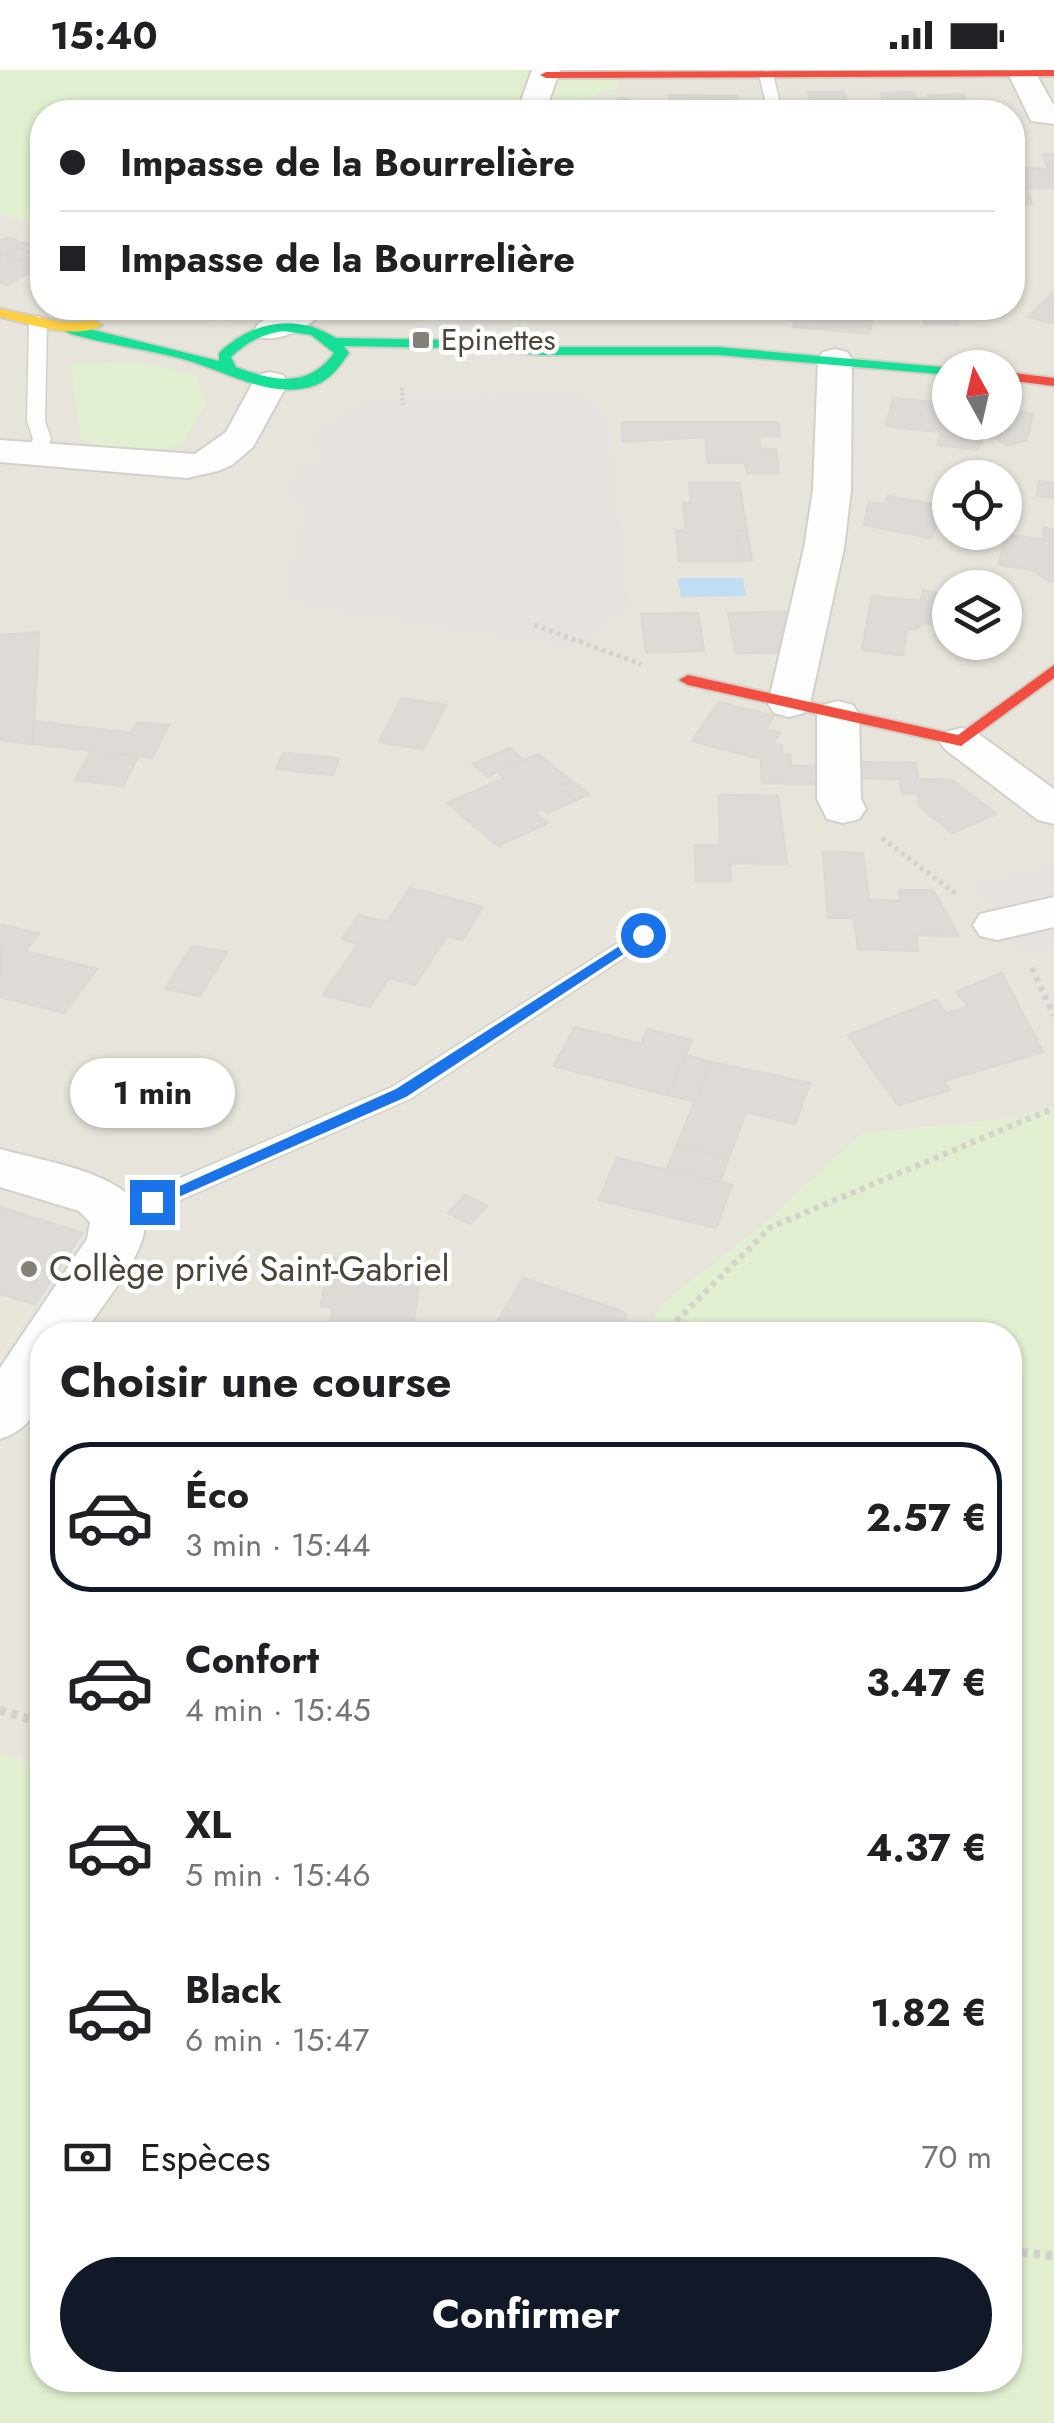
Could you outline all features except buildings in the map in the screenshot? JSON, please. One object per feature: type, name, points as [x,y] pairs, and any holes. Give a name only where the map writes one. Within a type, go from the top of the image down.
[{"type":"street","points":[[536,100],[546,73],[1054,73]]},
{"type":"street","points":[[1022,73],[1041,115],[1054,115]]},
{"type":"street","points":[[0,312],[30,319]]},
{"type":"street","points":[[33,320],[87,336],[182,354],[270,383],[303,381],[335,349],[346,320]]},
{"type":"street","points":[[229,369],[225,362],[227,350],[286,320]]},
{"type":"street","points":[[50,324],[204,334],[305,330],[335,349],[459,360],[539,351],[718,351],[932,369]]},
{"type":"street","points":[[790,704],[824,548],[832,490],[835,359]]},
{"type":"street","points":[[1022,378],[1054,382]]},
{"type":"street","points":[[18,452],[187,467],[212,464],[230,454],[270,383]]},
{"type":"street","points":[[960,741],[1054,670]]},
{"type":"street","points":[[688,680],[960,741],[1054,810]]},
{"type":"street","points":[[838,714],[839,799],[843,809]]},
{"type":"street","points":[[997,925],[1054,912]]},
{"type":"street","points":[[0,1168],[98,1197],[118,1216],[114,1242],[62,1322]]},
{"type":"street","points":[[0,1416],[30,1370]]},
{"type":"lane","points":[[766,74],[772,100]]},
{"type":"lane","points":[[18,452],[42,439],[36,421],[50,324]]},
{"type":"lane","points":[[118,1216],[401,1093],[643,935]]},
{"type":"path","points":[[534,626],[688,680]]},
{"type":"path","points":[[843,809],[997,925]]},
{"type":"path","points":[[675,1322],[772,1227],[1054,1108]]},
{"type":"path","points":[[0,1710],[30,1720]]},
{"type":"path","points":[[1022,2252],[1054,2256]]},
{"type":"shaded area","points":[[612,70],[1054,70],[1054,1105],[1019,1118],[861,1134],[776,1214],[663,1304],[653,1322],[30,1322],[30,1763],[0,1754],[0,1358],[82,1233],[0,1207],[0,215],[30,222],[30,320],[1025,320],[1025,100],[582,100],[619,87]]},
{"type":"shaded area","points":[[581,393],[610,421],[631,606],[572,649],[304,607],[281,597],[305,502],[283,500],[297,467],[321,460],[322,450],[308,440],[330,420],[366,401],[401,396]]},
{"type":"shaded area","points":[[1054,863],[1054,948],[1021,958],[967,884]]},
{"type":"shaded area","name":"Collège privé Saint-Gabriel","points":[[0,1207],[82,1233],[0,1357]]},
{"type":"green space","points":[[0,70],[612,70],[619,87],[582,100],[30,100],[30,222],[0,215]]},
{"type":"green space","points":[[143,362],[196,376],[207,402],[182,444],[130,450],[80,439],[71,364]]},
{"type":"green space","points":[[1054,1105],[1054,2423],[0,2423],[0,1754],[30,1763],[30,2392],[1022,2392],[1022,1322],[653,1322],[663,1304],[776,1214],[861,1134],[1019,1118]]},
{"type":"water","points":[[678,578],[743,578],[746,596],[681,597]]},
{"type":"traffic: fast","points":[[61,326],[289,385],[310,382],[328,372],[342,353],[316,332],[300,328],[267,329],[250,335],[224,356],[229,369]]},
{"type":"traffic: fast","points":[[337,342],[457,344],[539,351],[718,351],[932,369]]},
{"type":"traffic: slow","points":[[0,313],[30,319]]},
{"type":"traffic: slow","points":[[33,320],[61,326],[95,325]]},
{"type":"traffic: jam","points":[[546,75],[1054,73]]},
{"type":"traffic: jam","points":[[1022,378],[1054,382]]},
{"type":"traffic: jam","points":[[688,680],[961,741],[1054,670]]},
{"type":"place","name":"Epinettes","points":[[421,340]]},
{"type":"place","name":"Collège privé Saint-Gabriel","points":[[29,1269]]},
{"type":"route","points":[[152,1202],[401,1093],[643,935]]}]
